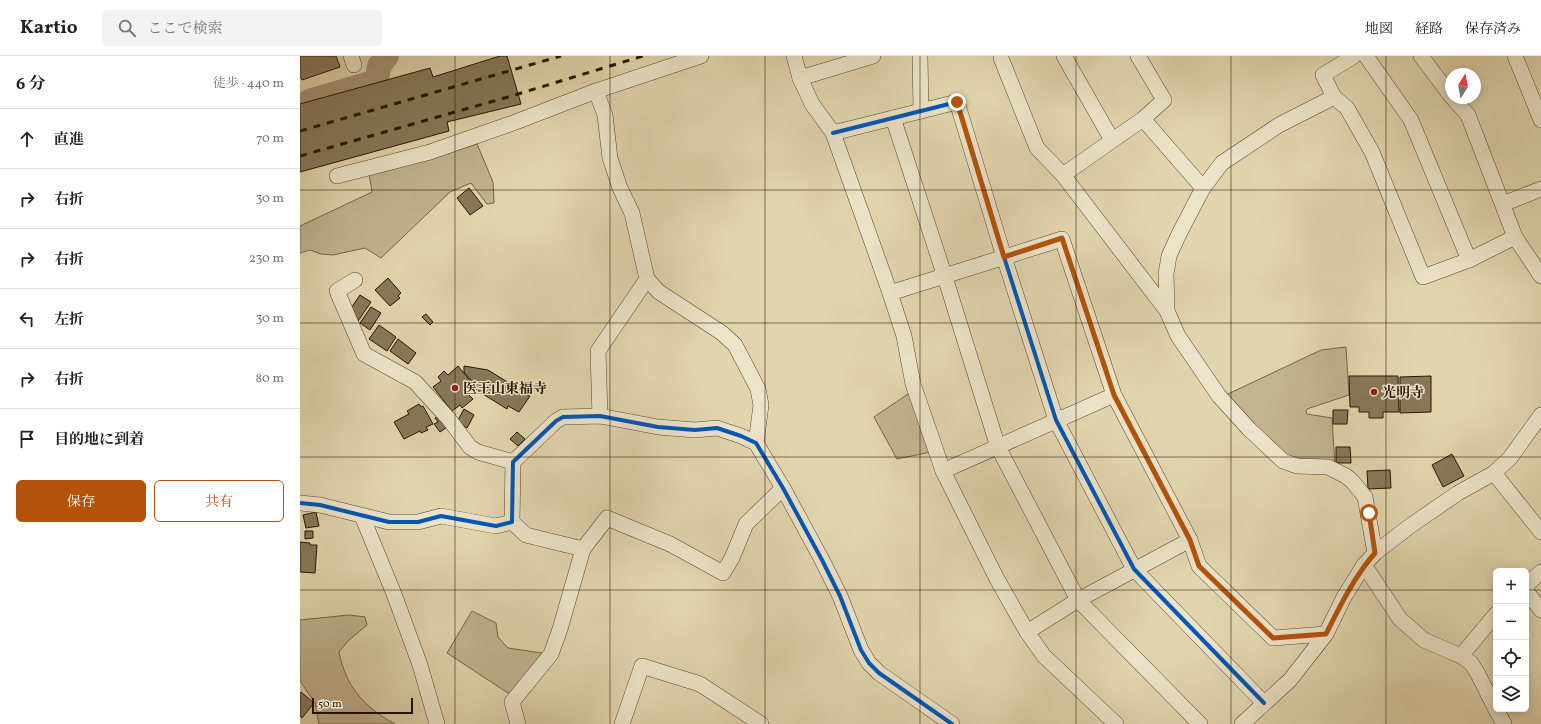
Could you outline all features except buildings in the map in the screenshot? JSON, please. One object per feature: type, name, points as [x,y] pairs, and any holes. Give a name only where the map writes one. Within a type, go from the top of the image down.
[{"type":"street","points":[[337,176],[430,152],[596,91],[701,56]]},
{"type":"street","points":[[794,56],[800,78],[812,104],[833,133],[904,336],[913,384],[943,471],[997,579],[1027,632],[1044,656],[1116,724]]},
{"type":"street","points":[[800,78],[869,56]]},
{"type":"street","points":[[920,56],[921,111]]},
{"type":"street","points":[[1064,56],[1112,140]]},
{"type":"street","points":[[1063,175],[1143,119],[1164,100],[1138,56]]},
{"type":"street","points":[[1354,56],[1323,74],[1334,97],[1347,108],[1372,152],[1423,277],[1469,260],[1515,237]]},
{"type":"street","points":[[1366,56],[1411,120],[1469,260]]},
{"type":"street","points":[[1421,56],[1445,88]]},
{"type":"street","points":[[1515,56],[1541,120]]},
{"type":"street","points":[[1001,58],[1037,148],[1063,175],[1167,311],[1178,336],[1219,396],[1249,429],[1283,460],[1297,466],[1328,467],[1346,476],[1352,481],[1365,497],[1375,553]]},
{"type":"street","points":[[596,91],[605,115],[610,158],[620,188],[632,213],[647,279],[659,292],[722,333],[735,345],[758,389],[761,405],[756,443]]},
{"type":"street","points":[[1167,311],[1166,274],[1170,256],[1179,234],[1203,188],[1222,163],[1279,125],[1334,97]]},
{"type":"street","points":[[833,133],[957,102],[1056,420],[1134,570],[1264,703]]},
{"type":"street","points":[[1458,104],[1468,115],[1515,237],[1541,276]]},
{"type":"street","points":[[893,118],[998,447],[1078,600],[1200,724]]},
{"type":"street","points":[[1143,119],[1203,188]]},
{"type":"street","points":[[1503,204],[1541,189]]},
{"type":"street","points":[[890,293],[945,277],[1062,238],[1114,395],[1190,540],[1199,566],[1273,638],[1326,634]]},
{"type":"street","points":[[600,416],[598,351],[647,279]]},
{"type":"street","points":[[355,280],[337,291],[364,354],[415,382],[448,418],[470,447],[478,452],[513,462]]},
{"type":"street","points":[[943,471],[1114,395]]},
{"type":"street","points":[[1242,724],[1290,680],[1326,634],[1344,597],[1364,565],[1375,553],[1410,526],[1458,493],[1494,474],[1510,458],[1541,415]]},
{"type":"street","points":[[583,549],[526,535],[512,522],[513,462],[556,421],[563,417],[600,416],[658,426],[695,430],[717,428],[756,443],[784,488],[822,560],[842,602],[861,650],[869,663],[878,673],[952,724]]},
{"type":"street","points":[[1494,474],[1541,532]]},
{"type":"street","points":[[518,724],[512,702],[551,654],[560,629],[583,549],[607,518],[670,544],[723,573],[732,558],[746,524],[784,488]]},
{"type":"street","points":[[300,503],[320,505],[389,522],[418,522],[440,516],[496,526],[512,522]]},
{"type":"street","points":[[362,516],[394,594],[420,665],[437,724]]},
{"type":"street","points":[[1027,632],[1078,600],[1190,540]]},
{"type":"street","points":[[1364,565],[1400,619],[1424,640],[1461,656],[1471,663],[1504,724]]},
{"type":"street","points":[[1529,582],[1541,572]]},
{"type":"street","points":[[1529,595],[1541,610]]},
{"type":"street","points":[[1461,656],[1493,618]]},
{"type":"street","points":[[622,724],[642,666],[700,684],[761,724]]},
{"type":"shaded area","points":[[477,144],[493,182],[494,203],[487,204],[471,183],[450,192],[381,258],[365,248],[333,255],[321,254],[310,250],[300,253],[300,226],[372,192],[369,173],[432,158]]},
{"type":"shaded area","points":[[1346,347],[1349,395],[1307,409],[1306,412],[1307,414],[1332,418],[1335,466],[1284,457],[1227,399],[1228,394],[1321,350]]},
{"type":"shaded area","points":[[911,392],[931,452],[897,459],[874,417]]},
{"type":"shaded area","points":[[472,611],[496,623],[498,637],[508,648],[542,653],[511,695],[447,653]]},
{"type":"shaded area","points":[[349,615],[365,617],[367,625],[348,641],[339,652],[346,676],[358,695],[366,703],[395,724],[319,724],[315,703],[300,681],[300,620]]},
{"type":"waterway","points":[[309,101],[377,81],[379,66],[387,56]]},
{"type":"railway","points":[[300,131],[561,56]]},
{"type":"railway","points":[[300,156],[508,97],[643,56]]},
{"type":"cycle path","points":[[833,133],[957,102],[1056,420],[1134,569],[1264,703]]},
{"type":"cycle path","points":[[300,503],[320,505],[389,522],[418,522],[441,516],[496,526],[512,522],[513,462],[556,421],[563,417],[600,416],[658,427],[695,430],[717,428],[741,436],[756,443],[783,488],[840,596],[861,650],[869,663],[879,673],[952,724]]},
{"type":"place","name":"医王山東福寺","points":[[455,388]]},
{"type":"place","name":"光明寺","points":[[1374,392]]},
{"type":"route","points":[[957,102],[1004,257],[1062,238],[1114,395],[1190,540],[1199,566],[1273,638],[1326,634],[1344,597],[1364,565],[1375,553],[1369,513]]}]
